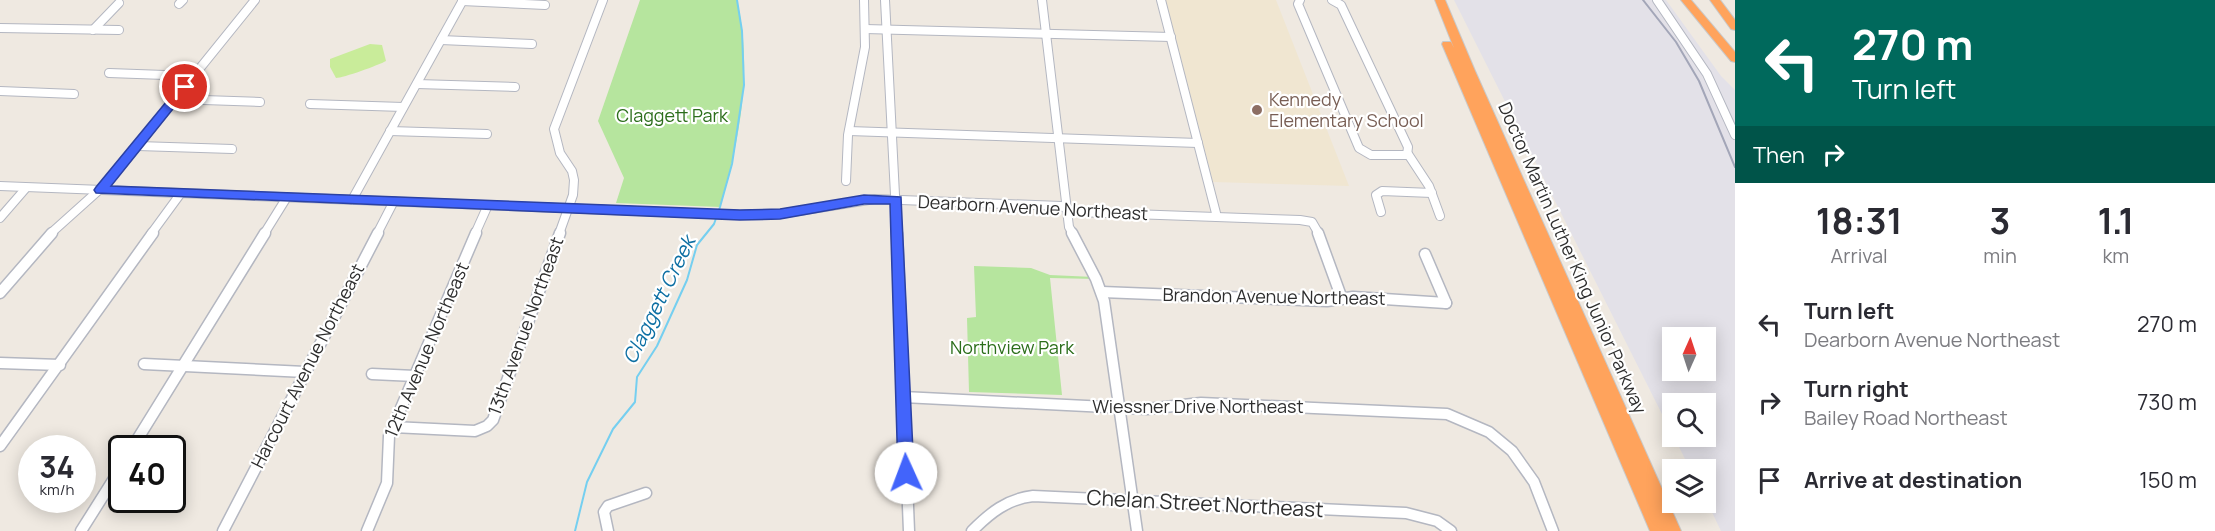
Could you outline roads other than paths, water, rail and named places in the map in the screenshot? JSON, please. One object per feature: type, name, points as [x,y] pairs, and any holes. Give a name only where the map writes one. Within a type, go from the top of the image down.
[{"type":"highway","name":"Doctor Martin Luther King Junior Parkway","points":[[1430,0],[1455,64],[1658,531]]},
{"type":"highway","name":"Doctor Martin Luther King Junior Parkway","points":[[1440,0],[1469,71],[1673,531]]},
{"type":"highway","points":[[1686,0],[1735,59]]},
{"type":"highway","points":[[1715,0],[1735,27]]},
{"type":"street","points":[[0,293],[48,236],[100,190],[255,0]]},
{"type":"street","points":[[352,200],[463,0],[545,5]]},
{"type":"street","name":"13th Avenue Northeast","points":[[393,427],[475,431],[487,426],[493,420],[569,208],[574,180],[572,171],[560,153],[554,129],[603,0]]},
{"type":"street","points":[[846,181],[849,130],[865,47],[864,0]]},
{"type":"street","points":[[885,0],[896,200],[909,531]]},
{"type":"street","points":[[1042,0],[1067,208],[1072,235],[1102,292],[1137,531]]},
{"type":"street","points":[[1161,0],[1217,217]]},
{"type":"street","points":[[1300,0],[1298,4],[1359,148],[1371,155],[1408,154]]},
{"type":"street","points":[[1332,0],[1341,5],[1408,147],[1408,154],[1432,193],[1440,216]]},
{"type":"street","points":[[1657,0],[1707,74],[1735,135]]},
{"type":"street","points":[[93,30],[119,3]]},
{"type":"street","points":[[2,30],[15,18]]},
{"type":"street","points":[[865,29],[1171,37]]},
{"type":"street","points":[[2,30],[119,30]]},
{"type":"street","points":[[441,40],[532,44]]},
{"type":"street","points":[[109,73],[193,76]]},
{"type":"street","points":[[417,84],[515,87]]},
{"type":"street","points":[[0,91],[74,94]]},
{"type":"street","points":[[174,99],[260,102]]},
{"type":"street","points":[[310,104],[403,106]]},
{"type":"street","points":[[849,130],[893,134],[1198,143]]},
{"type":"street","points":[[390,131],[487,134]]},
{"type":"street","points":[[138,146],[232,149]]},
{"type":"street","name":"Dearborn Avenue Northeast","points":[[0,186],[740,215],[780,214],[864,200],[896,200],[1061,206],[1076,212],[1300,220],[1312,222],[1317,230],[1342,299]]},
{"type":"street","points":[[0,218],[26,188]]},
{"type":"street","points":[[1381,212],[1375,199],[1376,195],[1382,191],[1432,193]]},
{"type":"street","points":[[0,446],[181,193]]},
{"type":"street","points":[[140,435],[287,197]]},
{"type":"street","name":"Harcourt Avenue Northeast","points":[[223,531],[394,201]]},
{"type":"street","name":"12th Avenue Northeast","points":[[367,531],[387,483],[387,444],[393,427],[488,205]]},
{"type":"street","name":"Brandon Avenue Northeast","points":[[1102,292],[1327,301],[1342,299],[1420,300],[1446,303],[1425,254]]},
{"type":"street","points":[[0,363],[60,365]]},
{"type":"street","points":[[144,364],[305,372]]},
{"type":"street","points":[[372,374],[414,376]]},
{"type":"street","name":"Wiessner Drive Northeast","points":[[903,397],[1118,408],[1162,409],[1200,404],[1437,413],[1461,418],[1489,432],[1512,451],[1529,472],[1553,531]]},
{"type":"street","points":[[81,531],[108,488]]},
{"type":"street","points":[[608,531],[604,512],[608,506],[646,493]]},
{"type":"street","name":"Chelan Street Northeast","points":[[972,531],[996,508],[1017,497],[1407,513],[1423,515],[1449,529]]},
{"type":"waterway","name":"Claggett Creek","points":[[575,531],[587,482],[613,429],[635,402],[637,377],[657,346],[687,280],[697,245],[714,224],[720,207],[732,164],[744,85],[742,31],[737,0]]},
{"type":"railway","points":[[1643,0],[1676,42],[1699,81],[1735,167]]},
{"type":"place","name":"Kennedy Elementary School","points":[[1257,110]]},
{"type":"park label","name":"Claggett Park","points":[[672,116]]},
{"type":"park label","name":"Northview Park","points":[[1012,348]]}]
